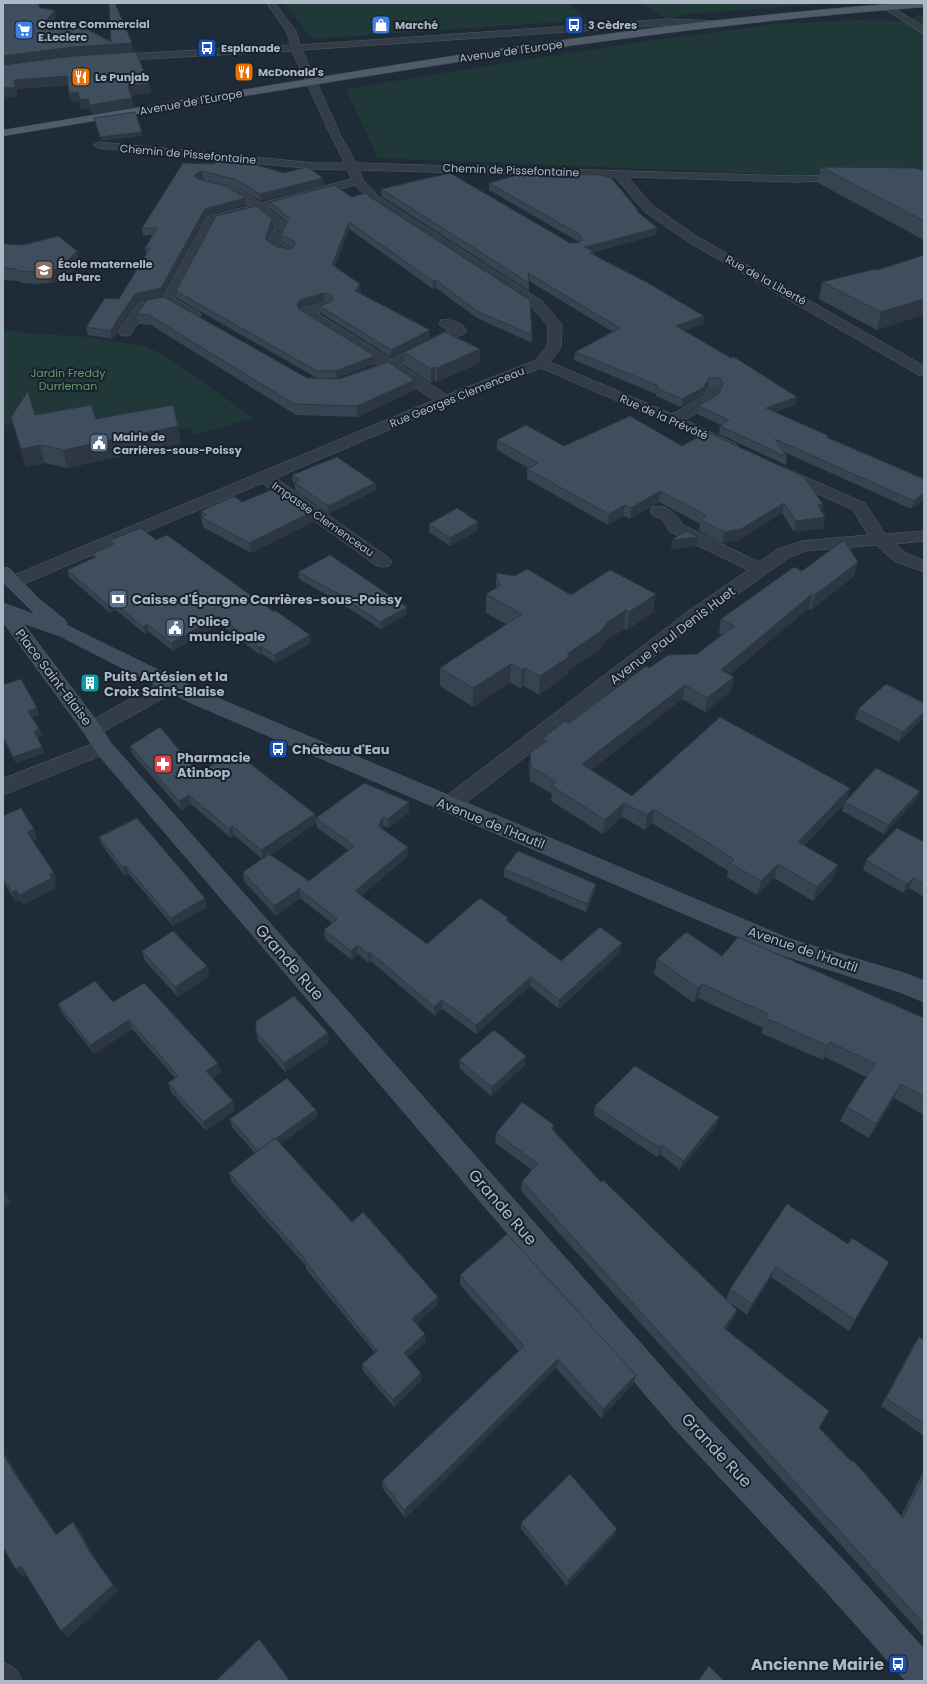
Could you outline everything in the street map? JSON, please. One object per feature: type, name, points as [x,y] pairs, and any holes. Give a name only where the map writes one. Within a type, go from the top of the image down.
[{"type":"main road","name":"Avenue de l'Europe","points":[[3,142],[517,49],[716,23],[882,5],[924,4]]},
{"type":"main road","name":"Avenue de l'Europe","points":[[3,133],[313,85]]},
{"type":"street","name":"Rue Georges Clemenceau","points":[[8,577],[264,477],[541,363],[554,347],[555,325],[537,304],[375,200],[358,182],[352,166],[298,54],[291,31],[271,3]]},
{"type":"street","points":[[882,5],[924,31]]},
{"type":"street","points":[[99,62],[185,59],[197,54],[679,21],[716,23]]},
{"type":"street","name":"Chemin de Pissefontaine","points":[[99,145],[315,166],[440,168],[796,179],[860,177]]},
{"type":"street","points":[[440,168],[460,180]]},
{"type":"street","name":"Rue de la Liberté","points":[[619,174],[649,209],[694,240],[924,372]]},
{"type":"street","points":[[168,300],[211,220],[358,182]]},
{"type":"street","points":[[203,183],[234,191],[259,207],[282,225],[274,245],[288,252]]},
{"type":"street","points":[[125,332],[144,306],[168,300],[208,323]]},
{"type":"street","points":[[325,306],[306,312],[446,401]]},
{"type":"street","points":[[375,370],[460,330],[446,323]]},
{"type":"street","name":"Rue de la Prévôté","points":[[541,363],[673,420],[744,454]]},
{"type":"street","points":[[673,420],[711,398],[713,390]]},
{"type":"street","points":[[773,467],[859,508],[880,540],[900,557],[924,566]]},
{"type":"street","name":"Impasse Clemenceau","points":[[264,477],[383,562]]},
{"type":"street","points":[[658,511],[670,517],[676,528],[761,570]]},
{"type":"street","name":"Avenue Paul Denis Huet","points":[[449,805],[694,616],[784,553],[802,546],[924,536]]},
{"type":"street","points":[[8,577],[33,603],[67,632]]},
{"type":"street","name":"Place Saint-Blaise","points":[[3,610],[67,632]]},
{"type":"street","name":"Place Saint-Blaise","points":[[3,610],[97,738],[170,685]]},
{"type":"street","name":"Avenue de l'Hautil","points":[[67,632],[196,697],[784,946],[907,984],[924,992]]},
{"type":"street","points":[[3,787],[97,738]]},
{"type":"street","name":"Grande Rue","points":[[97,738],[685,1416],[835,1576],[924,1675]]},
{"type":"green space","points":[[284,3],[579,3],[569,5],[587,20],[312,39]]},
{"type":"green space","points":[[640,3],[837,3],[687,14],[667,19]]},
{"type":"green space","points":[[924,14],[924,173],[792,175],[378,158],[346,89],[510,62],[775,24],[855,20],[901,21]]},
{"type":"green space","name":"Jardin Freddy Durrleman","points":[[3,329],[34,334],[80,336],[144,346],[162,354],[254,418],[193,435],[191,427],[178,430],[44,429],[39,416],[3,426]]},
{"type":"building","points":[[3,3],[38,3],[40,8],[55,10],[39,29],[83,27],[111,42],[109,3],[115,3],[132,43],[74,47],[3,56]]},
{"type":"building","points":[[136,52],[149,84],[128,86],[132,98],[90,105],[88,99],[80,100],[78,92],[69,93],[67,76],[14,80],[15,87],[3,88],[3,65],[74,56]]},
{"type":"building","points":[[135,112],[142,132],[100,137],[94,118]]},
{"type":"building","points":[[225,159],[242,163],[247,162],[284,173],[304,168],[306,166],[323,178],[260,194],[237,180],[202,171],[197,173],[194,176],[198,179],[228,187],[245,198],[205,209],[161,288],[135,294],[110,331],[86,327],[105,298],[119,299],[150,248],[145,248],[157,228],[142,228],[183,163],[213,164]]},
{"type":"building","points":[[821,167],[915,168],[924,171],[924,221]]},
{"type":"building","points":[[450,173],[570,243],[578,243],[582,240],[579,234],[489,183],[525,173],[599,175],[611,178],[638,210],[636,210],[657,228],[585,247],[594,252],[590,253],[648,283],[704,316],[676,326],[731,358],[734,357],[797,397],[766,408],[829,436],[826,437],[924,479],[924,493],[914,501],[775,439],[787,457],[720,426],[729,420],[698,406],[719,394],[723,383],[720,378],[709,378],[704,387],[682,399],[656,388],[659,386],[575,352],[620,328],[528,273],[529,283],[381,189]]},
{"type":"building","points":[[334,185],[352,197],[366,193],[530,300],[532,335],[477,311],[436,280],[433,281],[349,222],[332,265],[360,284],[355,291],[430,330],[391,350],[320,306],[331,302],[333,298],[330,294],[324,293],[300,300],[297,304],[299,309],[375,356],[336,371],[317,371],[176,291],[216,216],[256,206],[272,219],[265,239],[278,247],[292,249],[295,245],[294,241],[281,235],[289,218],[270,202]]},
{"type":"building","points":[[58,236],[77,251],[60,268],[35,272],[3,268],[3,244],[23,245]]},
{"type":"building","points":[[924,255],[924,292],[922,293],[924,294],[924,299],[881,312],[822,282],[875,269],[878,270]]},
{"type":"building","points":[[164,297],[307,378],[339,379],[388,362],[415,380],[357,406],[294,404],[149,315],[137,314],[147,300]]},
{"type":"building","points":[[445,332],[480,349],[437,368],[435,367],[431,369],[404,352]]},
{"type":"building","points":[[28,391],[35,415],[91,405],[96,419],[173,405],[178,426],[63,450],[40,445],[21,449],[11,417]]},
{"type":"building","points":[[630,416],[682,446],[707,432],[804,477],[823,504],[818,505],[825,517],[796,521],[784,503],[741,529],[724,532],[701,520],[706,515],[660,491],[631,508],[625,505],[609,514],[527,469],[538,463],[497,440],[526,425],[564,446]]},
{"type":"building","points":[[337,457],[375,483],[328,506],[295,483],[300,480],[292,475]]},
{"type":"building","points":[[278,487],[312,512],[249,543],[201,517],[206,515],[201,511],[234,496],[242,502]]},
{"type":"building","points":[[457,508],[478,522],[450,538],[429,524]]},
{"type":"building","points":[[141,528],[156,540],[167,535],[274,612],[276,611],[310,635],[274,655],[261,646],[259,647],[219,616],[171,643],[147,624],[143,627],[114,602],[108,605],[67,570],[96,557],[93,554],[114,544],[110,540]]},
{"type":"building","points":[[686,531],[698,537],[672,540]]},
{"type":"building","points":[[844,540],[858,562],[815,595],[812,594],[721,670],[734,677],[707,698],[685,685],[582,764],[632,796],[720,717],[850,788],[798,842],[838,865],[817,887],[778,864],[761,881],[730,863],[734,859],[654,809],[647,815],[624,803],[605,820],[552,786],[556,782],[531,767],[530,753],[547,741],[543,738],[565,721],[569,723],[646,666],[649,668],[668,655],[697,654],[734,626],[721,619],[794,567],[802,571]]},
{"type":"building","points":[[330,555],[407,607],[380,622],[345,599],[346,598],[298,572]]},
{"type":"building","points":[[527,569],[571,595],[610,570],[656,594],[629,612],[626,610],[607,623],[601,631],[567,654],[570,656],[540,676],[525,668],[522,670],[511,664],[473,688],[440,668],[522,614],[486,594],[500,586],[496,573],[515,576]]},
{"type":"building","points":[[21,679],[37,708],[28,711],[39,729],[34,731],[42,747],[13,757],[3,736],[3,685]]},
{"type":"building","points":[[886,684],[924,703],[924,712],[903,732],[858,709]]},
{"type":"building","points":[[160,727],[198,773],[235,752],[315,814],[261,850],[232,826],[229,829],[189,795],[179,801],[130,746]]},
{"type":"building","points":[[876,768],[920,791],[888,825],[845,802]]},
{"type":"building","points":[[364,783],[409,802],[388,819],[383,817],[378,826],[408,847],[355,891],[427,944],[480,898],[508,918],[506,920],[561,961],[600,927],[622,943],[559,1000],[531,977],[476,1025],[442,1000],[434,1007],[370,952],[368,954],[357,945],[351,951],[324,930],[337,919],[299,889],[300,888],[274,906],[243,872],[269,854],[309,881],[354,846],[316,818]]},
{"type":"building","points":[[21,808],[34,829],[27,832],[54,873],[49,874],[52,878],[19,895],[16,890],[12,892],[3,878],[3,816]]},
{"type":"building","points":[[137,818],[205,898],[171,918],[126,866],[122,867],[99,837]]},
{"type":"building","points":[[897,828],[924,842],[924,884],[913,878],[907,884],[866,860]]},
{"type":"building","points":[[518,851],[596,884],[587,904],[504,869]]},
{"type":"building","points":[[173,931],[207,966],[175,987],[142,951]]},
{"type":"building","points":[[686,932],[722,956],[738,937],[924,1018],[924,1097],[901,1084],[876,1124],[847,1107],[875,1064],[830,1042],[828,1046],[766,1018],[768,1014],[702,984],[698,988],[657,959]]},
{"type":"building","points":[[95,981],[113,1002],[144,983],[218,1063],[206,1071],[233,1101],[203,1122],[168,1083],[178,1076],[129,1020],[90,1045],[58,1004]]},
{"type":"building","points":[[294,996],[328,1033],[284,1063],[256,1032],[256,1021]]},
{"type":"building","points":[[494,1030],[526,1056],[492,1087],[459,1060]]},
{"type":"building","points":[[635,1066],[719,1117],[683,1161],[662,1145],[660,1148],[595,1106]]},
{"type":"building","points":[[287,1078],[316,1110],[258,1151],[230,1119]]},
{"type":"building","points":[[522,1102],[554,1125],[551,1128],[601,1182],[603,1180],[737,1310],[724,1328],[829,1411],[819,1428],[852,1462],[853,1460],[903,1518],[924,1476],[924,1624],[522,1181],[538,1164],[496,1133]]},
{"type":"building","points":[[275,1138],[352,1222],[363,1212],[438,1297],[412,1319],[425,1334],[404,1353],[421,1373],[393,1400],[362,1364],[377,1351],[305,1261],[306,1260],[229,1173]]},
{"type":"building","points":[[787,1204],[848,1244],[852,1238],[889,1262],[855,1320],[776,1267],[752,1304],[730,1289]]},
{"type":"building","points":[[507,1234],[636,1375],[603,1409],[558,1359],[450,1467],[404,1510],[382,1481],[524,1346],[460,1275]]},
{"type":"building","points":[[919,1337],[924,1340],[924,1424],[886,1398]]},
{"type":"building","points":[[3,1454],[56,1535],[73,1522],[91,1554],[113,1585],[61,1631],[21,1566],[16,1570],[3,1547]]},
{"type":"building","points":[[570,1474],[617,1529],[568,1580],[521,1523]]},
{"type":"building","points":[[259,1639],[290,1681],[216,1681]]},
{"type":"building","points":[[709,1666],[724,1681],[698,1681]]},
{"type":"place","name":"Marché","points":[[381,25]]},
{"type":"place","name":"3 Cèdres","points":[[574,25]]},
{"type":"place","name":"Centre Commercial E.Leclerc","points":[[24,30]]},
{"type":"place","name":"Esplanade","points":[[207,48]]},
{"type":"place","name":"McDonald's","points":[[244,72]]},
{"type":"place","name":"Le Punjab","points":[[81,77]]},
{"type":"place","name":"École maternelle du Parc","points":[[44,270]]},
{"type":"place","name":"Mairie de Carrières-sous-Poissy","points":[[99,443]]},
{"type":"place","name":"Caisse d'Épargne Carrières-sous-Poissy","points":[[118,599]]},
{"type":"place","name":"Police municipale","points":[[175,628]]},
{"type":"place","name":"Puits Artésien et la Croix Saint-Blaise","points":[[90,683]]},
{"type":"place","name":"Château d'Eau","points":[[278,749]]},
{"type":"place","name":"Pharmacie Atinbop","points":[[163,764]]},
{"type":"place","name":"Ancienne Mairie","points":[[898,1664]]}]
